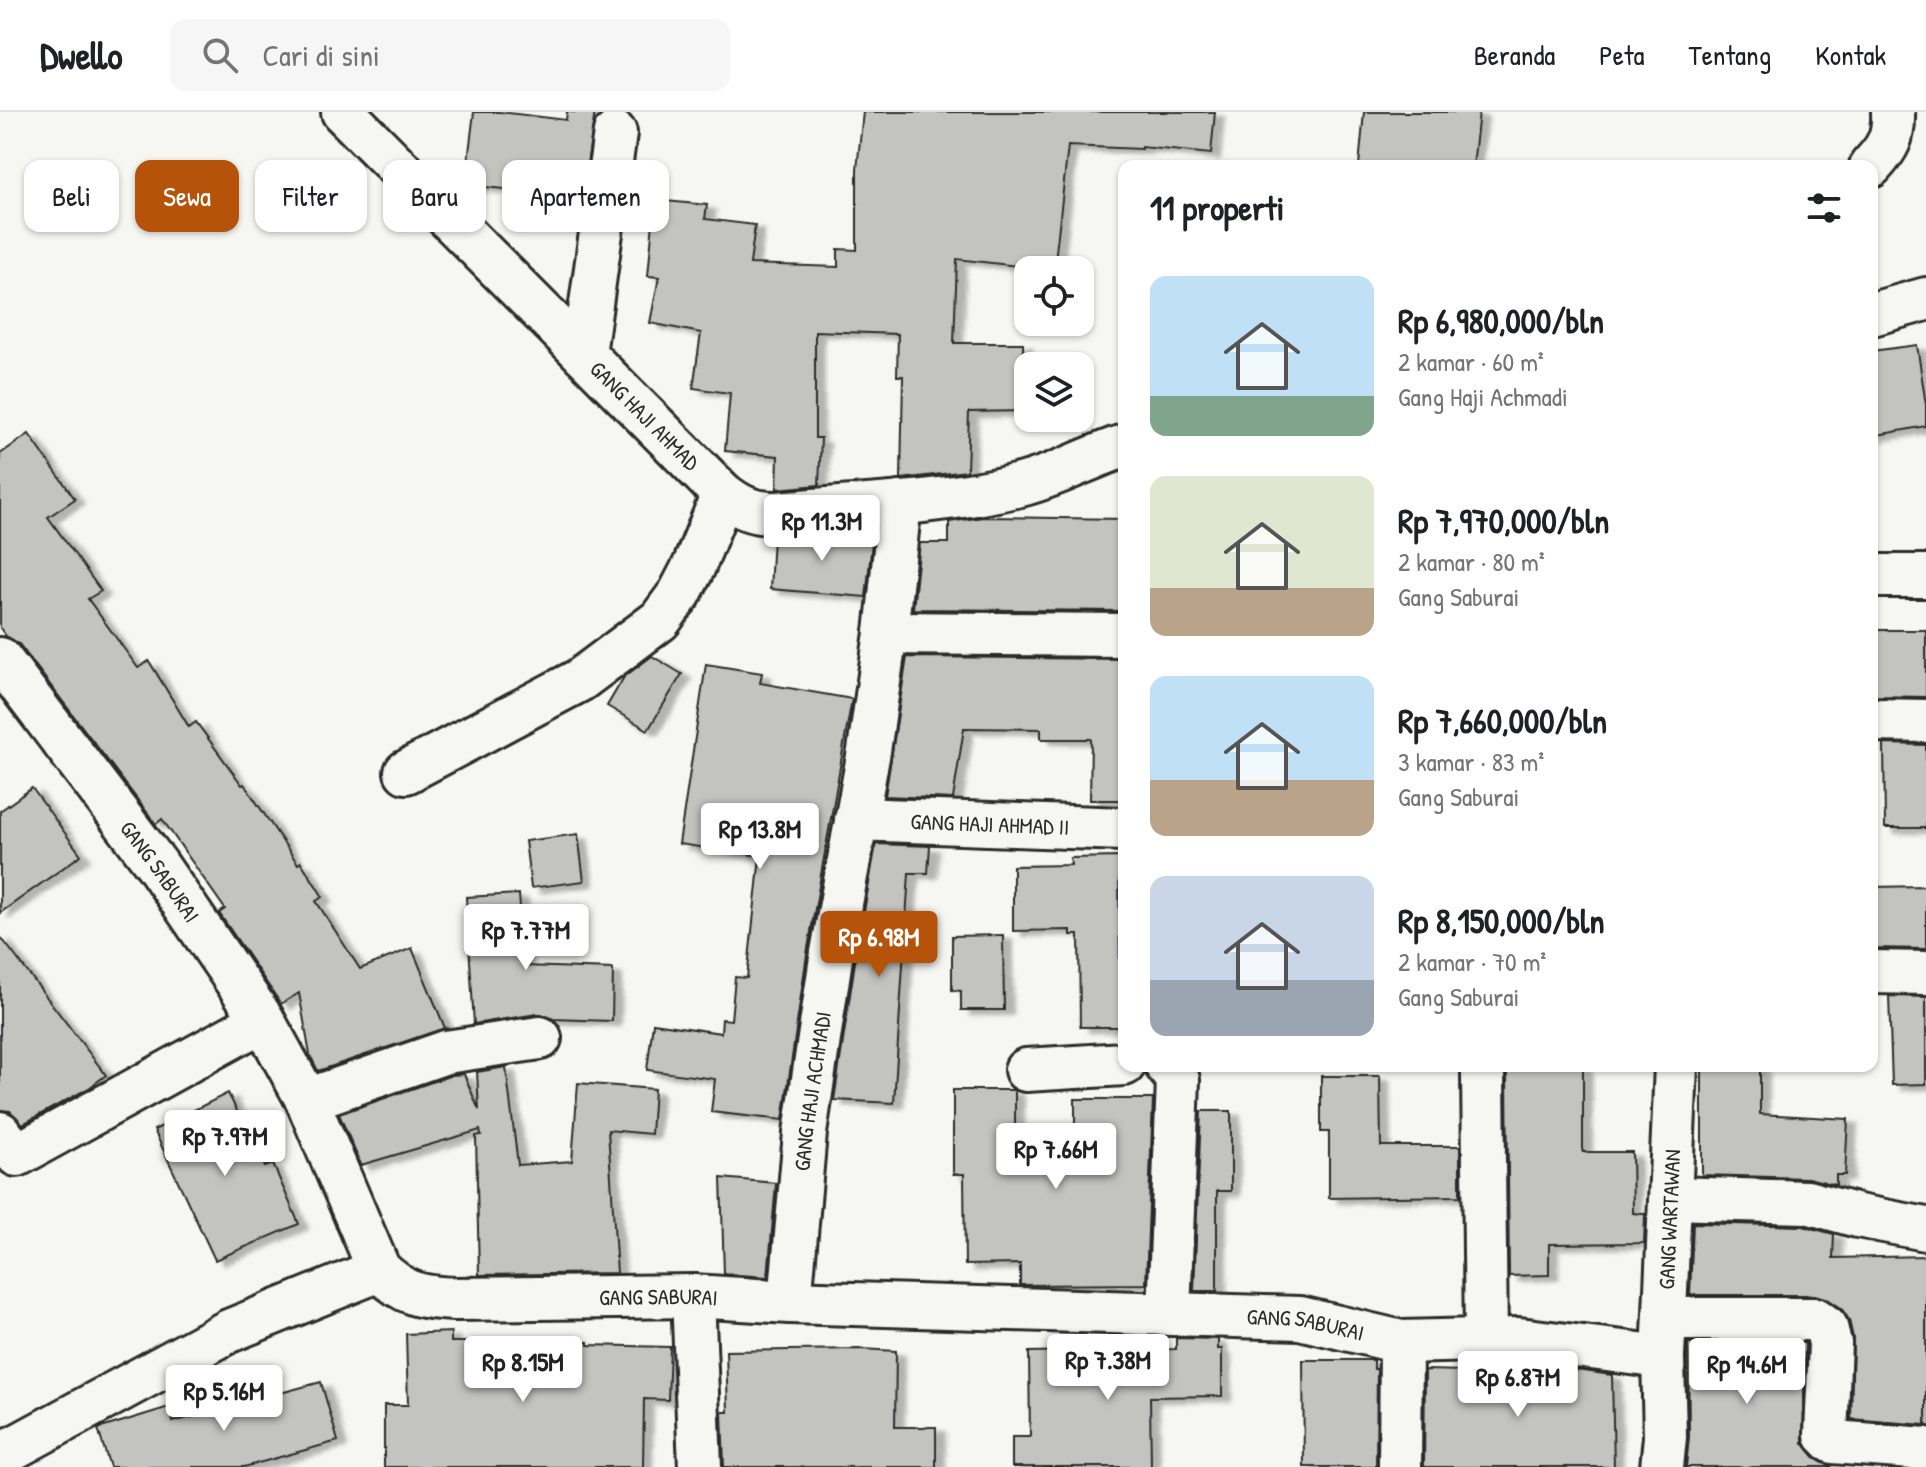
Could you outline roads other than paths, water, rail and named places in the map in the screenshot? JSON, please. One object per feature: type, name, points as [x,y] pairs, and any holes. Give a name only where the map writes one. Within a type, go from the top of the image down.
[{"type":"street","name":"GANG HAJI AHMAD","points":[[343,112],[723,494],[741,508],[757,513],[900,503],[1023,485],[1118,448]]},
{"type":"street","points":[[1877,160],[1888,148],[1893,136],[1893,112]]},
{"type":"street","points":[[584,354],[615,133]]},
{"type":"street","points":[[1878,312],[1926,299]]},
{"type":"street","points":[[406,772],[580,680],[660,620],[680,593],[694,566],[723,494]]},
{"type":"street","name":"GANG HAJI ACHMADI","points":[[790,1302],[805,1133],[824,999],[869,751],[900,503]]},
{"type":"street","points":[[1878,576],[1926,576]]},
{"type":"street","points":[[886,633],[1118,635]]},
{"type":"street","name":"GANG SABURAI","points":[[0,659],[157,865],[263,1020],[307,1100],[379,1270],[397,1286],[423,1297],[693,1296],[790,1302],[1300,1318],[1401,1342],[1665,1338],[1815,1319],[1826,1327],[1830,1343],[1826,1435],[1833,1442],[1926,1449]]},
{"type":"street","points":[[1878,720],[1926,721]]},
{"type":"street","name":"GANG HAJI AHMAD II","points":[[856,819],[1118,829]]},
{"type":"street","points":[[1878,972],[1926,973]]},
{"type":"street","points":[[6,1151],[263,1020]]},
{"type":"street","points":[[307,1100],[446,1052],[540,1038]]},
{"type":"street","points":[[1026,1070],[1118,1064]]},
{"type":"street","points":[[1169,1313],[1178,1080],[1172,1072]]},
{"type":"street","name":"GANG WARTAWAN","points":[[1662,1467],[1676,1072]]},
{"type":"street","points":[[1483,1075],[1486,1339]]},
{"type":"street","points":[[1671,1198],[1807,1202],[1926,1229]]},
{"type":"street","points":[[4,1453],[215,1338],[379,1270]]},
{"type":"street","points":[[693,1296],[700,1467]]},
{"type":"street","points":[[1400,1467],[1401,1342]]}]
